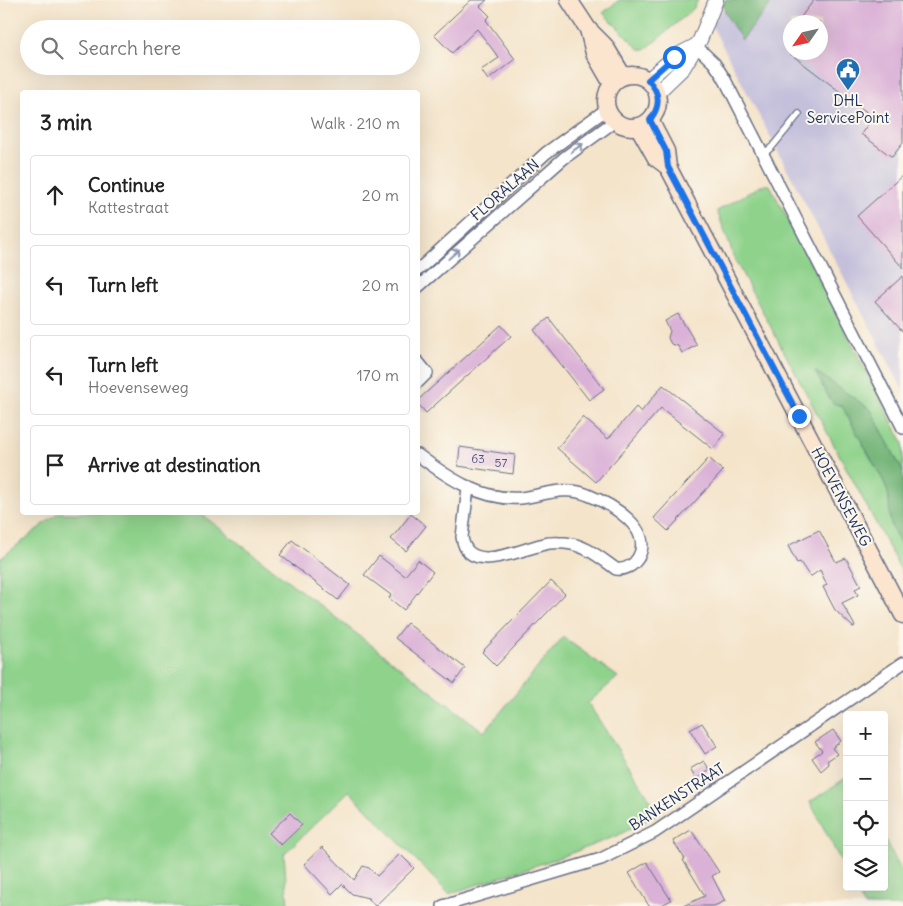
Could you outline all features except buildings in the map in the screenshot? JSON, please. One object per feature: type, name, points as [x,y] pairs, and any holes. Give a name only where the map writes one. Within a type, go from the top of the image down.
[{"type":"main road","points":[[569,0],[588,30],[605,46],[618,80]]},
{"type":"main road","points":[[632,75],[640,76],[652,86],[658,108],[644,123],[626,126],[611,115],[606,96],[618,80],[632,75]]},
{"type":"main road","name":"HOEVENSEWEG","points":[[644,123],[656,158],[668,167],[903,615]]},
{"type":"street","points":[[652,86],[683,68],[696,46],[716,0]]},
{"type":"street","points":[[696,46],[718,68],[903,428]]},
{"type":"street","name":"FLORALAAN","points":[[420,268],[546,153],[611,115]]},
{"type":"street","name":"FLORALAAN","points":[[420,285],[611,115]]},
{"type":"street","points":[[420,364],[427,373],[420,380]]},
{"type":"street","points":[[420,456],[468,488],[504,498],[521,498],[570,490],[587,494],[610,506],[632,522],[640,532],[643,543],[642,551],[637,560],[629,567],[621,569],[616,569],[590,550],[567,543],[545,544],[504,557],[490,558],[475,555],[468,552],[463,544],[462,537],[468,488]]},
{"type":"street","name":"BANKENSTRAAT","points":[[443,906],[601,858],[655,832],[903,663]]},
{"type":"lane","points":[[763,154],[772,147],[799,114]]},
{"type":"shaded area","points":[[731,0],[903,0],[903,390],[711,24]]},
{"type":"green space","points":[[619,0],[698,0],[694,8],[645,50],[639,49],[603,13]]},
{"type":"green space","points":[[725,0],[774,0],[742,40],[728,18],[722,4]]},
{"type":"green space","points":[[762,185],[770,185],[903,443],[903,472],[871,410],[816,372],[833,403],[842,406],[889,493],[892,527],[903,548],[903,574],[736,262],[717,211]]},
{"type":"green space","points":[[815,371],[871,410],[903,472],[903,548],[892,526],[884,482],[842,406],[833,403],[829,398]]},
{"type":"green space","points":[[55,515],[203,515],[484,732],[563,637],[618,677],[588,703],[659,813],[619,835],[561,857],[449,894],[349,791],[284,854],[288,906],[0,906],[0,559]]},
{"type":"green space","points":[[843,780],[843,865],[810,802]]},
{"type":"green space","points":[[888,845],[903,874],[903,906],[864,906],[856,891],[888,891]]},
{"type":"place","name":"DHL ServicePoint","points":[[848,91]]},
{"type":"route","points":[[674,57],[648,80],[654,86],[658,100],[658,108],[650,120],[666,151],[668,167],[799,416]]}]
